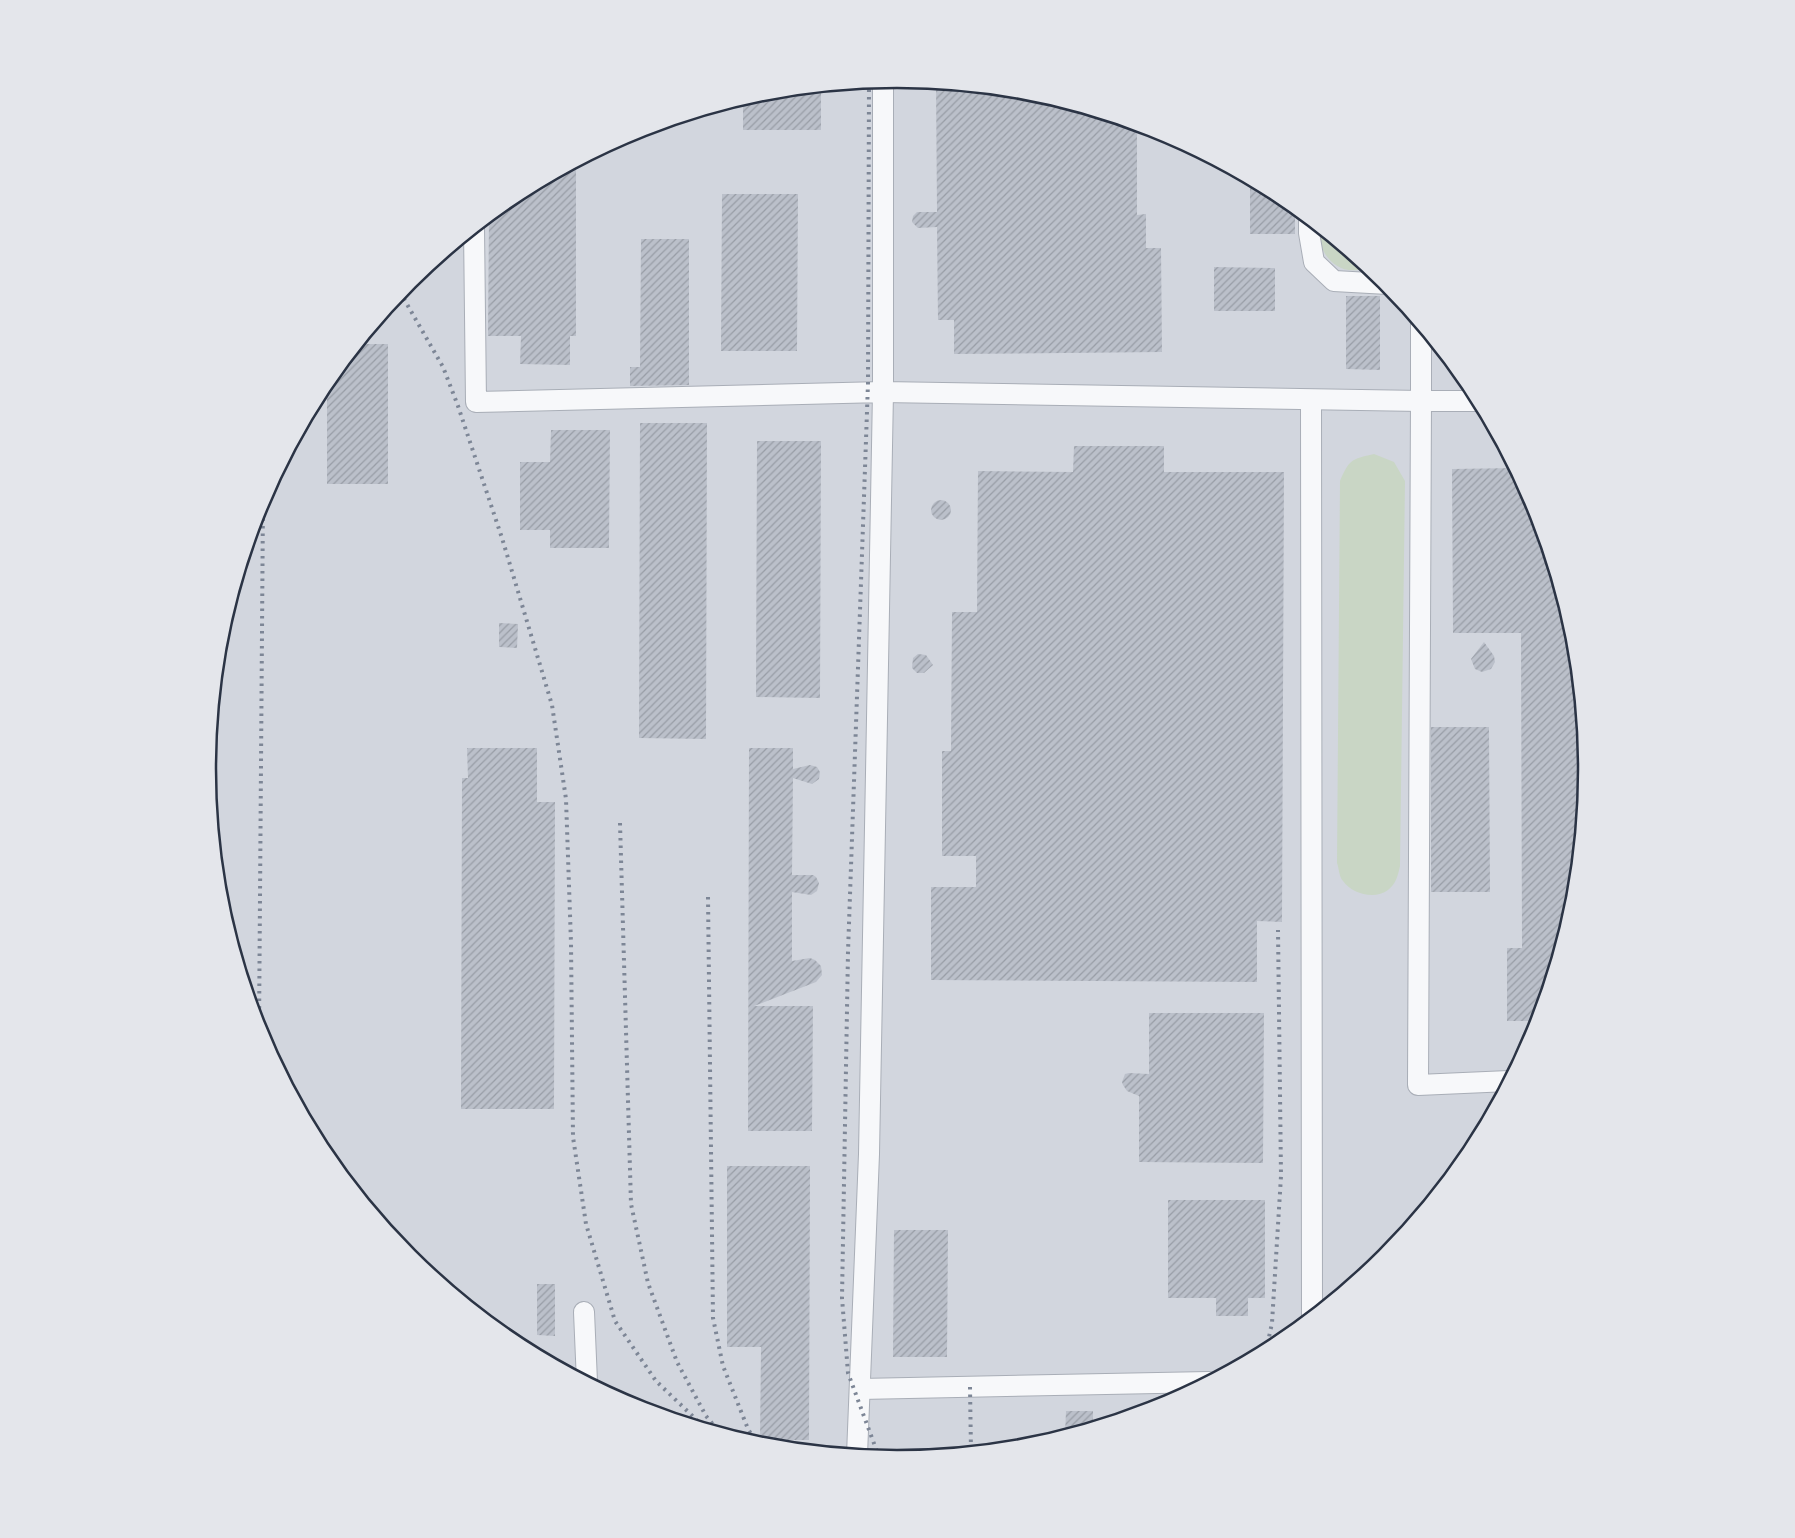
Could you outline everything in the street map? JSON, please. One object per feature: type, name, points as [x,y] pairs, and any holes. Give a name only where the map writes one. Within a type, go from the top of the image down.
[{"type":"street","points":[[858,1449],[869,1154],[883,392],[883,88]]},
{"type":"street","points":[[1309,226],[1314,262],[1334,281],[1375,283]]},
{"type":"street","points":[[474,235],[476,402],[883,392],[1471,401]]},
{"type":"street","points":[[1421,333],[1418,1085],[1503,1082]]},
{"type":"street","points":[[1311,400],[1312,1310]]},
{"type":"street","points":[[584,1312],[587,1375]]},
{"type":"street","points":[[860,1389],[1194,1382]]},
{"type":"shaded area","points":[[853,89],[942,89],[986,93],[1074,111],[1117,124],[1158,139],[1238,179],[1276,202],[1347,257],[1410,320],[1438,354],[1488,428],[1509,468],[1543,550],[1556,593],[1566,636],[1578,724],[1578,814],[1573,858],[1566,902],[1543,988],[1509,1070],[1488,1110],[1438,1184],[1410,1218],[1379,1251],[1312,1310],[1276,1336],[1199,1380],[1158,1399],[1074,1427],[986,1445],[942,1449],[853,1449],[809,1445],[721,1427],[678,1414],[637,1399],[557,1359],[519,1336],[448,1281],[385,1218],[357,1184],[307,1110],[286,1070],[252,988],[239,945],[229,902],[217,814],[217,724],[222,680],[229,636],[252,550],[286,468],[307,428],[357,354],[385,320],[416,287],[483,228],[519,202],[596,158],[637,139],[721,111],[809,93]]},
{"type":"green space","points":[[1318,233],[1360,269],[1347,270],[1331,261],[1325,254]]},
{"type":"green space","points":[[1374,454],[1394,462],[1405,481],[1400,866],[1391,888],[1377,895],[1370,895],[1358,892],[1347,886],[1341,877],[1337,863],[1340,481],[1352,461]]},
{"type":"building","points":[[936,89],[986,93],[1030,101],[1074,111],[1137,131],[1137,215],[1146,214],[1146,248],[1161,248],[1162,352],[954,354],[954,320],[938,320],[937,227],[918,228],[912,222],[913,216],[917,212],[937,212]]},
{"type":"building","points":[[821,92],[821,130],[743,130],[743,106]]},
{"type":"building","points":[[576,169],[576,336],[570,336],[570,365],[520,364],[521,336],[488,336],[489,224],[519,202]]},
{"type":"building","points":[[1250,186],[1295,216],[1295,234],[1250,234]]},
{"type":"building","points":[[722,194],[798,194],[797,351],[721,351]]},
{"type":"building","points":[[641,239],[689,239],[689,385],[630,386],[630,367],[640,367]]},
{"type":"building","points":[[1214,267],[1275,268],[1275,311],[1214,311]]},
{"type":"building","points":[[1346,296],[1380,296],[1380,370],[1346,369]]},
{"type":"building","points":[[365,344],[388,344],[388,484],[327,484],[327,396]]},
{"type":"building","points":[[640,423],[707,423],[706,739],[639,738]]},
{"type":"building","points":[[551,430],[610,430],[609,548],[550,548],[550,530],[520,530],[520,462],[550,462]]},
{"type":"building","points":[[757,441],[821,441],[820,698],[756,697]]},
{"type":"building","points":[[1074,446],[1164,446],[1164,472],[1284,472],[1282,922],[1257,921],[1257,982],[931,980],[931,887],[976,887],[976,856],[942,856],[942,751],[951,751],[952,612],[977,612],[978,471],[1073,472]]},
{"type":"building","points":[[1509,468],[1543,550],[1556,593],[1566,636],[1573,680],[1578,724],[1579,769],[1578,814],[1573,858],[1566,902],[1556,945],[1530,1021],[1507,1021],[1507,948],[1522,948],[1521,633],[1453,633],[1452,469]]},
{"type":"building","points":[[941,500],[948,503],[951,510],[948,517],[941,520],[934,517],[931,510],[934,503]]},
{"type":"building","points":[[499,623],[518,624],[517,648],[499,647]]},
{"type":"building","points":[[1484,642],[1494,656],[1495,662],[1491,669],[1482,672],[1475,669],[1471,659]]},
{"type":"building","points":[[918,654],[926,655],[933,665],[924,673],[917,673],[912,668],[913,658]]},
{"type":"building","points":[[1431,727],[1489,727],[1490,892],[1431,892]]},
{"type":"building","points":[[467,748],[537,748],[537,802],[555,802],[554,1109],[461,1109],[462,778],[468,778]]},
{"type":"building","points":[[749,748],[793,748],[793,769],[810,765],[817,767],[820,772],[819,779],[812,784],[793,778],[792,875],[813,875],[819,883],[817,891],[811,895],[792,892],[792,961],[810,958],[815,960],[821,966],[822,975],[816,982],[754,1006],[813,1006],[812,1131],[748,1131]]},
{"type":"building","points":[[1149,1013],[1264,1013],[1263,1163],[1139,1162],[1139,1096],[1127,1091],[1122,1082],[1125,1074],[1149,1074]]},
{"type":"building","points":[[727,1166],[810,1166],[809,1440],[782,1440],[760,1436],[761,1347],[727,1347]]},
{"type":"building","points":[[1168,1200],[1265,1200],[1265,1298],[1248,1298],[1248,1316],[1216,1316],[1216,1298],[1168,1298]]},
{"type":"building","points":[[894,1230],[948,1230],[947,1357],[893,1357]]},
{"type":"building","points":[[537,1284],[555,1284],[555,1336],[537,1335]]},
{"type":"building","points":[[1066,1411],[1093,1411],[1093,1421],[1065,1429]]},
{"type":"railway","points":[[869,89],[868,383],[848,952],[842,1298],[848,1373],[876,1450]]},
{"type":"railway","points":[[404,299],[443,367],[458,406],[502,538],[552,705],[566,799],[571,943],[573,1137],[586,1224],[615,1321],[656,1381],[696,1419]]},
{"type":"railway","points":[[259,1007],[263,522]]},
{"type":"railway","points":[[620,823],[631,1204],[648,1283],[677,1362],[706,1416],[713,1425]]},
{"type":"railway","points":[[708,897],[713,1318],[723,1366],[751,1434]]},
{"type":"railway","points":[[1268,1341],[1272,1323],[1281,1176],[1278,930]]},
{"type":"railway","points":[[970,1387],[971,1446]]}]
